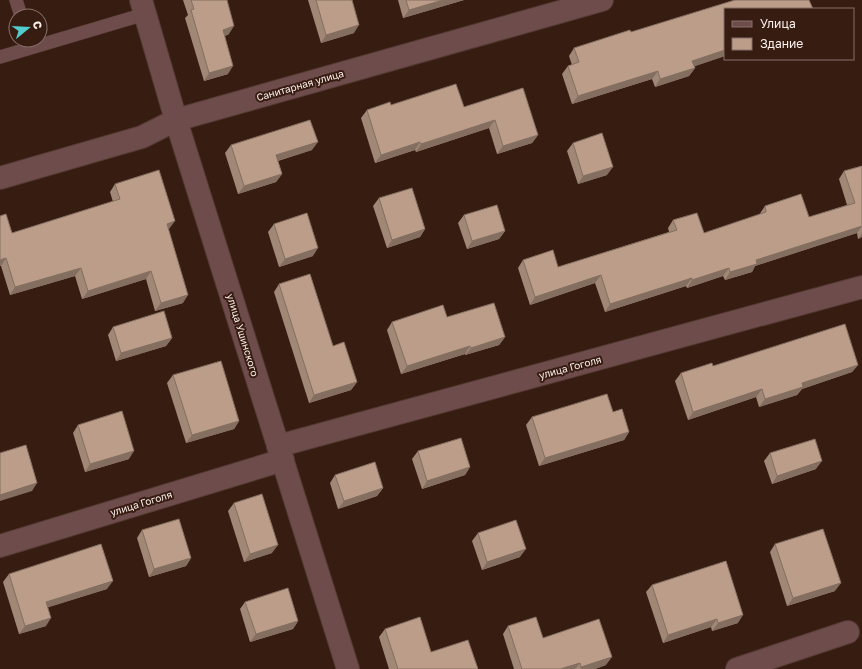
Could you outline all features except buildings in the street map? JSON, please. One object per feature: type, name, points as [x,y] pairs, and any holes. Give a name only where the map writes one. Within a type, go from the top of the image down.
[{"type":"street","name":"Санитарная улица","points":[[0,178],[142,136],[176,120],[602,0]]},
{"type":"street","name":"улица Ушинского","points":[[143,7],[176,120],[348,669]]},
{"type":"street","name":"улица Гоголя","points":[[0,546],[281,453],[862,287]]},
{"type":"street","points":[[737,669],[848,632]]},
{"type":"lane","points":[[48,38],[143,7]]},
{"type":"lane","points":[[0,57],[20,48]]}]
